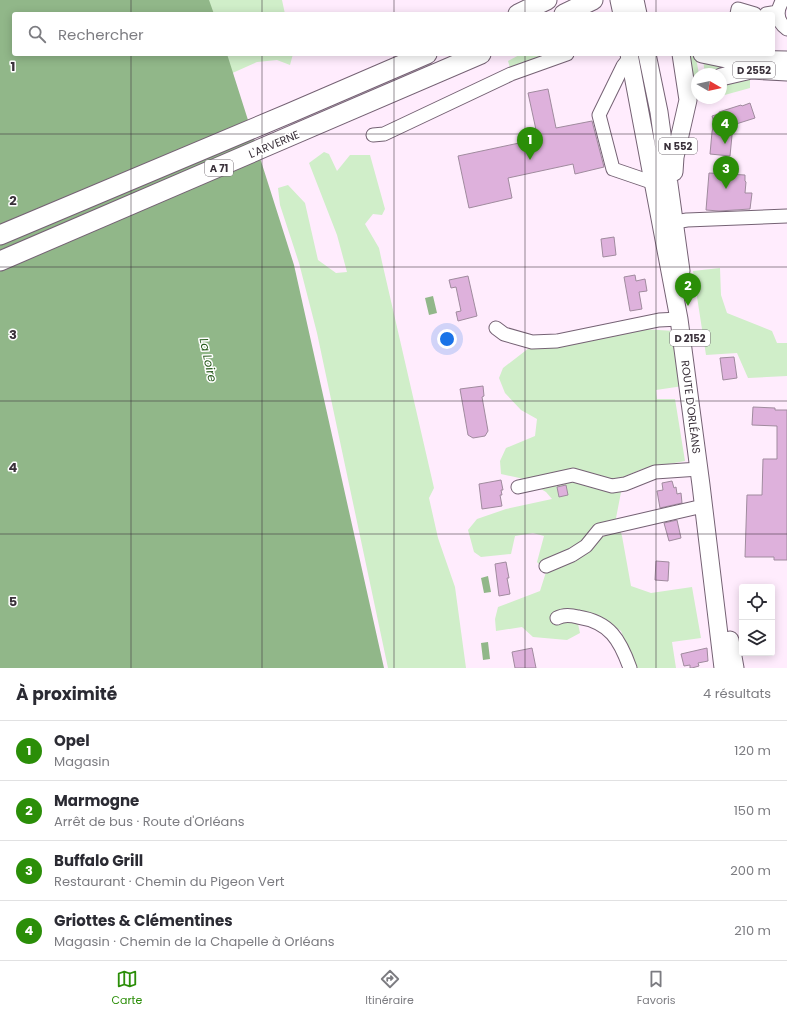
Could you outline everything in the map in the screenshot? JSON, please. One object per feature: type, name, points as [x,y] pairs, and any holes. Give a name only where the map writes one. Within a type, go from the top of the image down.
[{"type":"highway","points":[[522,12],[547,0]]},
{"type":"highway","points":[[568,12],[593,0]]},
{"type":"highway","name":"L'ARVERNE","points":[[0,235],[422,56]]},
{"type":"highway","name":"L'ARVERNE","points":[[0,261],[476,56]]},
{"type":"main road","name":"ROUTE D'ORLÉANS","points":[[631,56],[638,101],[679,319],[723,668]]},
{"type":"main road","name":"ROUTE D'ORLÉANS","points":[[647,56],[660,112],[709,485],[721,590],[735,668]]},
{"type":"main road","points":[[682,56],[691,89]]},
{"type":"main road","name":"D 2552","points":[[712,56],[726,59],[759,57],[787,60]]},
{"type":"main road","name":"D 2552","points":[[727,76],[751,70],[787,72]]},
{"type":"main road","points":[[638,101],[660,112],[670,112],[679,109],[691,98]]},
{"type":"main road","name":"N 552","points":[[671,192],[675,157],[691,103]]},
{"type":"street","points":[[737,12],[738,9],[748,12]]},
{"type":"street","points":[[776,13],[781,23],[787,29]]},
{"type":"street","points":[[373,135],[384,134],[511,74],[561,56]]},
{"type":"street","points":[[630,56],[623,66],[599,115],[613,169],[654,183]]},
{"type":"street","points":[[675,222],[687,220],[787,216]]},
{"type":"street","points":[[496,328],[504,334],[532,342],[557,341],[659,320],[679,319]]},
{"type":"street","points":[[518,487],[572,475],[612,486],[625,484],[655,472],[699,469]]},
{"type":"street","points":[[546,566],[572,555],[586,546],[599,530],[703,506]]},
{"type":"street","points":[[557,618],[562,615],[589,618],[604,626],[618,639],[630,668]]},
{"type":"shaded area","points":[[203,0],[282,0],[285,12],[206,12]]},
{"type":"shaded area","points":[[222,56],[292,56],[290,65],[277,60],[257,62],[228,75]]},
{"type":"shaded area","points":[[517,56],[544,56],[510,68],[508,61]]},
{"type":"shaded area","points":[[689,56],[696,58],[698,68],[691,68]]},
{"type":"shaded area","points":[[703,60],[736,65],[727,68],[704,68]]},
{"type":"shaded area","points":[[750,79],[750,88],[727,94],[727,82]]},
{"type":"shaded area","points":[[324,152],[329,154],[337,171],[350,155],[370,155],[385,209],[382,215],[373,214],[365,224],[379,248],[434,488],[429,498],[438,538],[455,587],[466,668],[388,668],[317,333],[299,263],[280,205],[278,188],[288,185],[305,203],[318,260],[336,273],[347,272],[337,235],[309,163]]},
{"type":"shaded area","points":[[720,268],[721,295],[727,313],[772,331],[777,343],[787,343],[787,376],[748,378],[737,353],[706,355],[693,271]]},
{"type":"shaded area","points":[[643,329],[674,331],[683,386],[656,390],[657,399],[675,399],[685,461],[642,469],[624,477],[616,518],[622,536],[631,586],[651,593],[692,587],[701,638],[672,642],[676,668],[635,668],[621,631],[597,615],[575,610],[580,633],[567,640],[533,637],[522,627],[496,631],[495,619],[498,607],[540,591],[546,572],[537,562],[544,536],[533,533],[515,536],[511,554],[481,557],[474,552],[468,530],[477,519],[506,509],[552,499],[546,492],[524,479],[501,474],[500,461],[506,448],[535,436],[537,419],[521,410],[505,393],[499,378],[503,368],[529,348]]},
{"type":"water","name":"La Loire","points":[[0,0],[209,0],[213,12],[12,12],[12,56],[228,56],[294,265],[384,668],[0,668]]},
{"type":"water","points":[[433,296],[437,313],[429,315],[425,298]]},
{"type":"water","points":[[488,576],[491,592],[484,593],[481,578]]},
{"type":"water","points":[[488,642],[490,659],[483,660],[481,643]]},
{"type":"building","points":[[548,89],[556,128],[592,121],[604,167],[575,174],[573,164],[508,178],[512,198],[469,208],[458,156],[538,139],[528,93]]},
{"type":"building","points":[[750,103],[755,118],[733,125],[730,156],[710,154],[714,123],[712,116],[719,114],[719,112]]},
{"type":"building","points":[[709,173],[745,175],[745,193],[752,193],[750,209],[719,211],[706,210]]},
{"type":"building","points":[[614,237],[616,255],[603,257],[601,239]]},
{"type":"building","points":[[635,275],[636,281],[645,279],[647,291],[639,292],[642,309],[630,311],[624,277]]},
{"type":"building","points":[[468,276],[477,316],[458,321],[456,312],[461,311],[456,287],[451,288],[449,280]]},
{"type":"building","points":[[734,357],[737,378],[723,380],[720,358]]},
{"type":"building","points":[[483,386],[484,396],[482,397],[488,431],[485,436],[473,438],[468,435],[460,389]]},
{"type":"building","points":[[753,407],[787,410],[787,560],[774,560],[774,557],[745,557],[747,495],[762,495],[763,459],[777,459],[777,426],[752,425]]},
{"type":"building","points":[[501,480],[503,490],[501,490],[502,495],[500,495],[502,506],[482,509],[479,484]]},
{"type":"building","points":[[672,481],[674,488],[676,487],[677,494],[681,493],[682,503],[660,508],[657,491],[663,490],[662,483]]},
{"type":"building","points":[[566,485],[568,495],[559,497],[557,487]]},
{"type":"building","points":[[677,520],[681,538],[669,541],[664,523]]},
{"type":"building","points":[[656,561],[669,562],[668,581],[655,580]]},
{"type":"building","points":[[506,562],[510,594],[499,596],[495,564]]},
{"type":"building","points":[[532,648],[536,668],[515,668],[512,652]]},
{"type":"building","points":[[707,648],[708,661],[698,663],[699,666],[692,668],[690,668],[690,665],[684,666],[681,654]]},
{"type":"place","name":"Griottes & Clémentines","points":[[725,144]]},
{"type":"place","name":"Opel","points":[[530,160]]},
{"type":"place","name":"Buffalo Grill","points":[[726,189]]},
{"type":"place","name":"Marmogne","points":[[688,306]]}]
